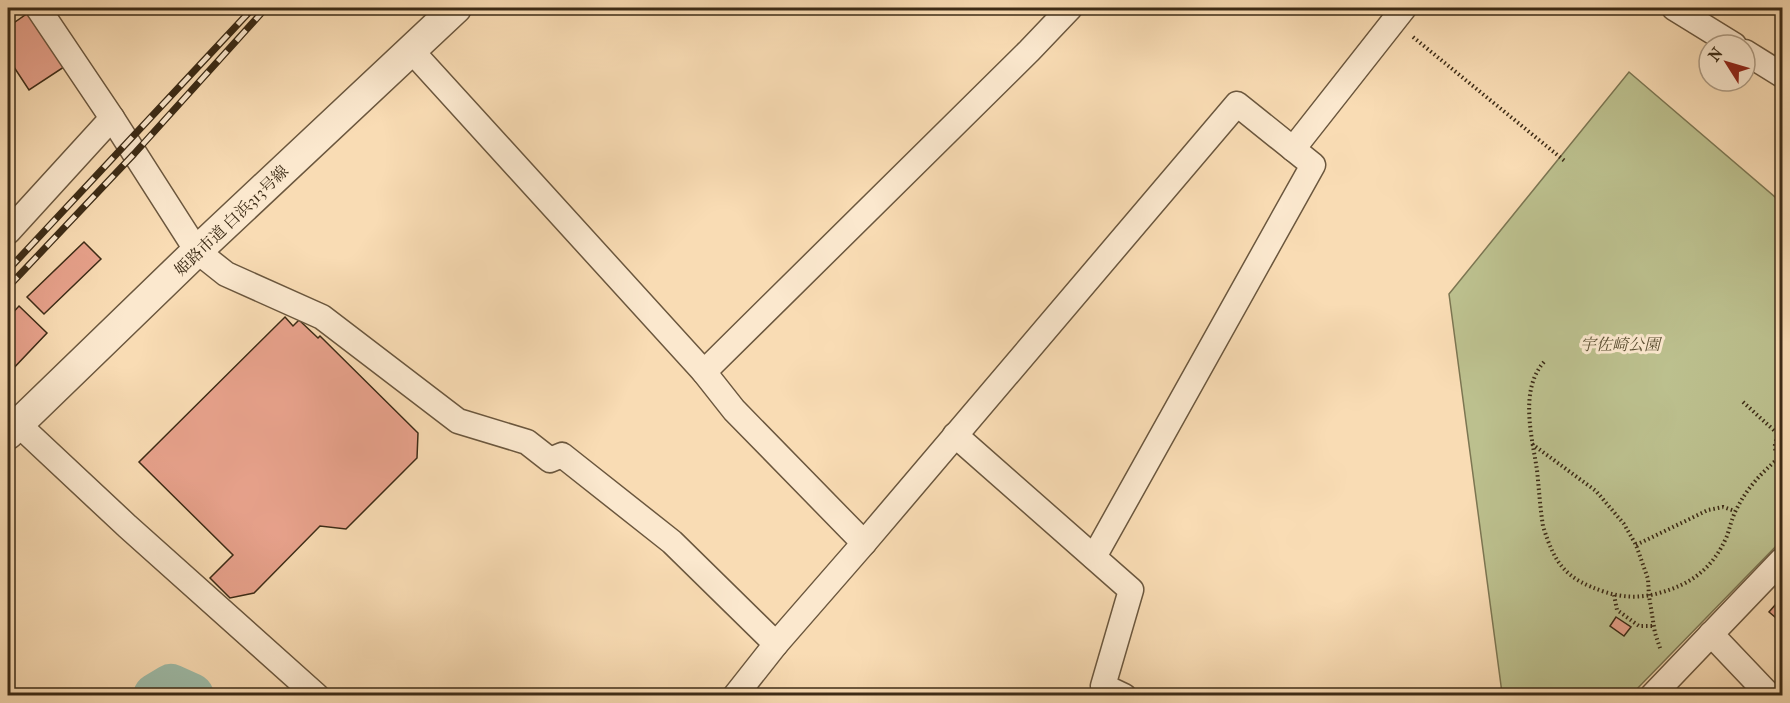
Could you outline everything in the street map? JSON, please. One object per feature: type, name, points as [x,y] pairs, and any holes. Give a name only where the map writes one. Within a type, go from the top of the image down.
[{"type":"street","points":[[38,8],[197,251],[226,274],[322,317],[458,421],[527,442],[550,460],[562,454],[672,542],[776,644]]},
{"type":"street","name":"姫路市道 白浜313号線","points":[[13,429],[197,251],[456,8]]},
{"type":"street","points":[[704,372],[1070,8]]},
{"type":"street","points":[[1680,9],[1716,33]]},
{"type":"street","points":[[1293,148],[1391,12]]},
{"type":"street","points":[[410,49],[704,372],[734,410],[864,543]]},
{"type":"street","points":[[1757,59],[1782,75]]},
{"type":"street","points":[[735,696],[776,644],[1237,104],[1313,165],[1094,557]]},
{"type":"street","points":[[8,232],[112,118]]},
{"type":"street","points":[[13,429],[317,696]]},
{"type":"street","points":[[955,435],[1131,590],[1103,686],[1124,696]]},
{"type":"street","points":[[1652,696],[1782,560]]},
{"type":"street","points":[[1711,634],[1770,696]]},
{"type":"path","points":[[1391,12],[1566,162]]},
{"type":"path","points":[[1544,362],[1531,391],[1530,411],[1543,526],[1549,544],[1562,567],[1578,582],[1614,595],[1649,596],[1676,588],[1703,573],[1718,553],[1736,511],[1760,474],[1781,458],[1774,445],[1781,434],[1743,402]]},
{"type":"path","points":[[1533,444],[1596,491],[1624,524],[1636,545],[1648,579],[1654,626],[1670,677]]},
{"type":"path","points":[[1636,545],[1708,510],[1723,507],[1736,511]]},
{"type":"path","points":[[1614,595],[1617,610],[1639,626],[1654,626]]},
{"type":"green space","name":"宇佐崎公園","points":[[1629,72],[1782,203],[1782,540],[1631,695],[1504,696],[1449,294]]},
{"type":"building","points":[[28,13],[67,65],[29,90],[8,58],[8,27]]},
{"type":"building","points":[[84,242],[101,259],[44,314],[27,297]]},
{"type":"building","points":[[19,306],[47,333],[8,374],[8,318]]},
{"type":"building","points":[[285,317],[293,326],[299,320],[318,338],[320,336],[418,433],[417,458],[346,529],[320,526],[254,593],[230,598],[210,578],[233,555],[139,462]]},
{"type":"building","points":[[1782,597],[1782,623],[1769,612]]},
{"type":"building","points":[[1616,617],[1631,627],[1624,636],[1610,626]]},
{"type":"waterway","points":[[156,696],[171,687],[191,696]]},
{"type":"railway","points":[[8,270],[253,8]]},
{"type":"railway","points":[[8,287],[134,154],[266,8]]}]
